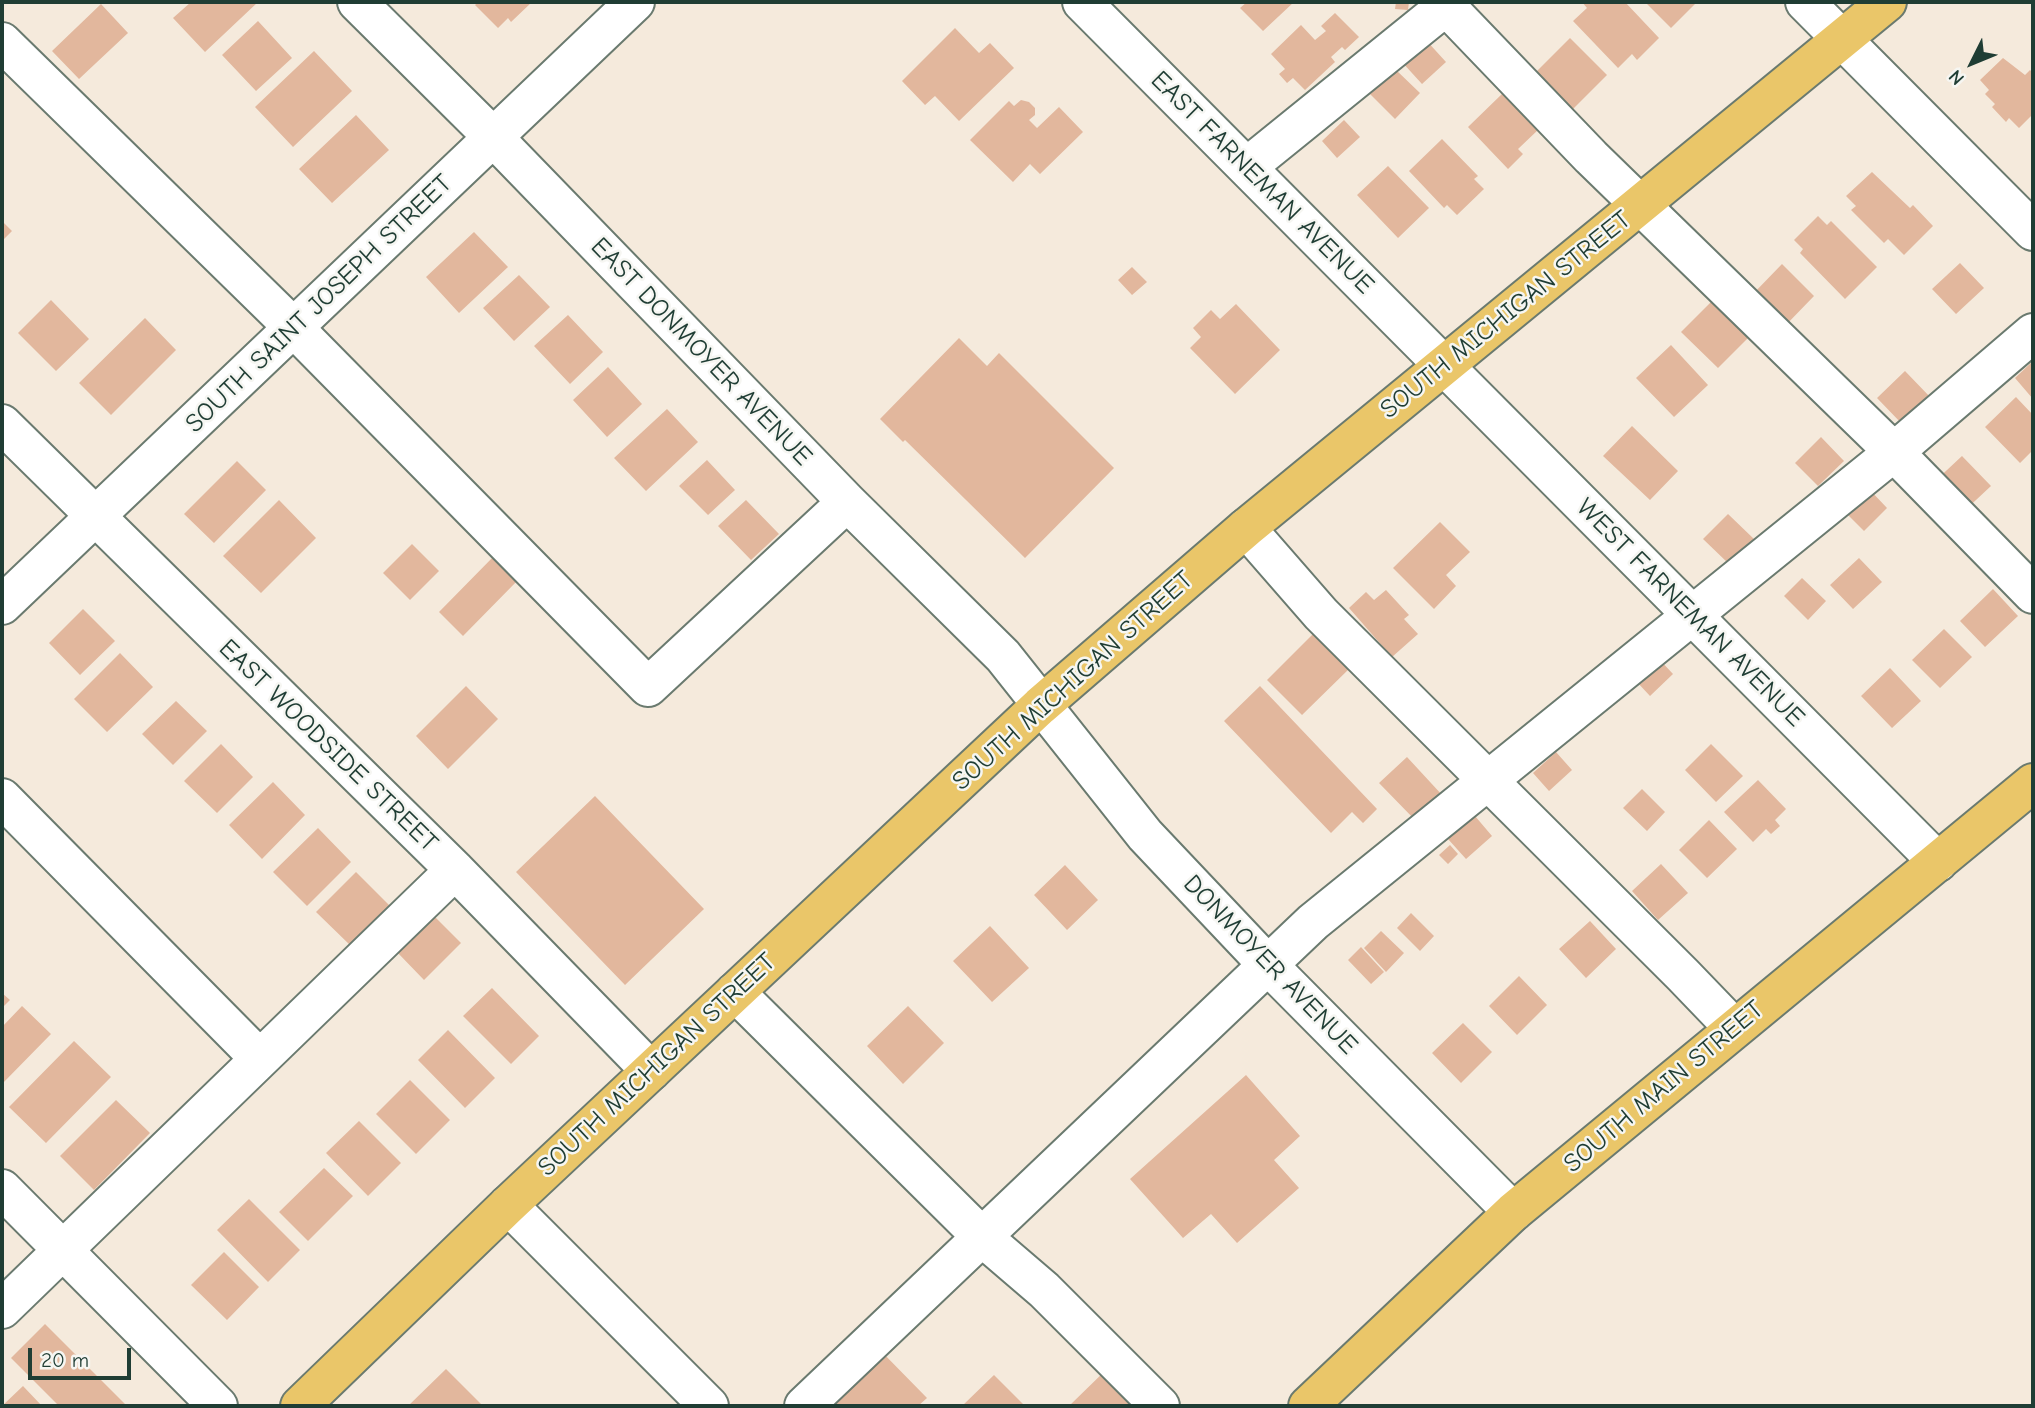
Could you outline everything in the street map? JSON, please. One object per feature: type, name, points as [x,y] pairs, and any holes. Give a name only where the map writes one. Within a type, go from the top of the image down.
[{"type":"main road","name":"SOUTH MICHIGAN STREET","points":[[300,1406],[508,1205],[1040,706],[1246,528],[1887,2]]},
{"type":"main road","name":"SOUTH MAIN STREET","points":[[1308,1406],[1513,1212],[2033,783]]},
{"type":"street","name":"EAST DONMOYER AVENUE","points":[[358,2],[494,138],[847,502],[1003,656],[1040,706]]},
{"type":"street","name":"SOUTH SAINT JOSEPH STREET","points":[[2,605],[635,2]]},
{"type":"street","name":"EAST FARNEMAN AVENUE","points":[[1082,2],[1442,366]]},
{"type":"street","points":[[1805,2],[2033,231]]},
{"type":"street","points":[[1247,167],[1449,4],[1591,158],[1894,452],[2033,594]]},
{"type":"street","points":[[2,42],[294,328],[648,687],[847,502]]},
{"type":"street","points":[[804,1406],[1313,922],[1894,452],[2033,333]]},
{"type":"street","name":"WEST FARNEMAN AVENUE","points":[[1442,366],[1693,614],[1938,862]]},
{"type":"street","name":"EAST WOODSIDE STREET","points":[[2,424],[455,870],[651,1071]]},
{"type":"street","points":[[1246,528],[1321,614],[1734,1028]]},
{"type":"street","name":"DONMOYER AVENUE","points":[[1040,706],[1145,835],[1266,964],[1513,1212]]},
{"type":"street","points":[[2,798],[259,1058]]},
{"type":"street","points":[[2,1309],[455,870]]},
{"type":"street","points":[[735,992],[981,1236],[1044,1290],[1160,1406]]},
{"type":"street","points":[[2,1189],[218,1406]]},
{"type":"street","points":[[508,1205],[709,1406]]},
{"type":"building","points":[[191,2],[258,2],[205,52],[173,18]]},
{"type":"building","points":[[478,2],[532,2],[511,22],[508,18],[498,28],[475,5]]},
{"type":"building","points":[[1247,2],[1294,2],[1263,31],[1240,8]]},
{"type":"building","points":[[1396,2],[1409,2],[1408,10],[1395,9]]},
{"type":"building","points":[[1582,2],[1625,2],[1659,38],[1637,60],[1632,54],[1618,68],[1573,21],[1587,8]]},
{"type":"building","points":[[1645,2],[1697,2],[1671,28]]},
{"type":"building","points":[[101,4],[128,33],[79,79],[52,51]]},
{"type":"building","points":[[1335,13],[1359,37],[1345,50],[1342,47],[1331,57],[1335,62],[1305,90],[1293,78],[1287,83],[1279,74],[1285,69],[1271,54],[1301,25],[1315,40],[1326,31],[1321,26]]},
{"type":"building","points":[[258,21],[292,58],[256,91],[222,55]]},
{"type":"building","points":[[955,28],[979,53],[990,43],[1014,68],[959,121],[935,96],[925,105],[902,81]]},
{"type":"building","points":[[1570,38],[1607,75],[1571,111],[1534,74]]},
{"type":"building","points":[[1425,39],[1446,62],[1422,84],[1401,61]]},
{"type":"building","points":[[314,51],[352,91],[293,147],[255,107]]},
{"type":"building","points":[[2003,58],[2025,75],[2030,70],[2033,73],[2033,114],[2019,128],[2009,118],[2006,122],[1992,107],[1995,104],[1985,94],[1989,90],[1980,80]]},
{"type":"building","points":[[1395,69],[1420,93],[1395,119],[1370,94]]},
{"type":"building","points":[[1503,93],[1539,129],[1518,149],[1523,154],[1508,169],[1468,127]]},
{"type":"building","points":[[1021,100],[1029,102],[1035,108],[1035,115],[1029,120],[1037,128],[1059,107],[1083,132],[1040,174],[1030,164],[1013,182],[970,140],[1009,101],[1014,106]]},
{"type":"building","points":[[356,115],[389,150],[332,203],[299,169]]},
{"type":"building","points":[[1344,120],[1360,137],[1337,158],[1322,141]]},
{"type":"building","points":[[1442,139],[1478,176],[1474,179],[1484,189],[1457,215],[1447,205],[1444,208],[1409,171]]},
{"type":"building","points":[[1388,166],[1429,208],[1398,238],[1357,195]]},
{"type":"building","points":[[1872,172],[1910,208],[1913,205],[1933,226],[1904,255],[1888,239],[1884,243],[1851,210],[1856,206],[1846,196]]},
{"type":"building","points":[[1818,216],[1827,225],[1831,221],[1877,267],[1845,299],[1800,253],[1803,249],[1794,240]]},
{"type":"building","points":[[2,221],[12,231],[2,241]]},
{"type":"building","points":[[474,232],[508,267],[459,313],[426,277]]},
{"type":"building","points":[[1960,263],[1984,288],[1956,314],[1932,289]]},
{"type":"building","points":[[1782,264],[1814,296],[1783,328],[1751,296]]},
{"type":"building","points":[[1132,267],[1147,282],[1132,295],[1118,280]]},
{"type":"building","points":[[519,275],[550,307],[514,341],[483,308]]},
{"type":"building","points":[[1714,299],[1750,336],[1718,368],[1681,332]]},
{"type":"building","points":[[51,300],[89,339],[56,371],[18,333]]},
{"type":"building","points":[[1236,304],[1280,350],[1235,394],[1190,348],[1201,337],[1193,328],[1211,310],[1220,319]]},
{"type":"building","points":[[568,315],[603,352],[570,384],[534,346]]},
{"type":"building","points":[[145,318],[176,350],[111,415],[79,383]]},
{"type":"building","points":[[959,338],[987,366],[999,353],[1114,468],[1025,558],[905,440],[903,442],[880,419]]},
{"type":"building","points":[[1671,345],[1708,385],[1674,417],[1636,378]]},
{"type":"building","points":[[2033,361],[2033,399],[2015,378]]},
{"type":"building","points":[[608,367],[642,404],[607,437],[573,400]]},
{"type":"building","points":[[1905,371],[1931,398],[1903,425],[1877,398]]},
{"type":"building","points":[[2016,397],[2033,415],[2033,450],[2020,463],[1985,427]]},
{"type":"building","points":[[667,409],[698,442],[646,491],[614,458]]},
{"type":"building","points":[[1632,426],[1678,471],[1650,500],[1603,456]]},
{"type":"building","points":[[1821,437],[1844,461],[1818,486],[1795,463]]},
{"type":"building","points":[[1962,456],[1991,486],[1961,514],[1932,484]]},
{"type":"building","points":[[707,460],[735,490],[708,515],[679,486]]},
{"type":"building","points":[[237,461],[266,490],[214,543],[184,514]]},
{"type":"building","points":[[1869,489],[1887,508],[1864,531],[1846,513]]},
{"type":"building","points":[[279,500],[316,538],[261,593],[223,556]]},
{"type":"building","points":[[746,500],[779,534],[751,560],[718,526]]},
{"type":"building","points":[[1728,514],[1754,539],[1729,564],[1703,539]]},
{"type":"building","points":[[1440,522],[1470,552],[1446,575],[1456,586],[1434,609],[1393,568]]},
{"type":"building","points":[[412,544],[439,571],[410,600],[383,573]]},
{"type":"building","points":[[495,555],[519,579],[463,636],[439,612]]},
{"type":"building","points":[[1859,558],[1882,582],[1853,609],[1830,585]]},
{"type":"building","points":[[1802,578],[1826,601],[1808,620],[1784,596]]},
{"type":"building","points":[[1993,589],[2018,616],[1985,647],[1960,621]]},
{"type":"building","points":[[1386,590],[1409,615],[1404,619],[1418,634],[1392,657],[1349,608],[1366,592],[1374,600]]},
{"type":"building","points":[[83,609],[115,641],[80,675],[49,643]]},
{"type":"building","points":[[1944,629],[1972,657],[1940,688],[1912,660]]},
{"type":"building","points":[[1316,631],[1351,667],[1302,715],[1267,680]]},
{"type":"building","points":[[120,653],[153,687],[107,732],[74,699]]},
{"type":"building","points":[[1659,659],[1673,674],[1650,696],[1636,681]]},
{"type":"building","points":[[1890,668],[1921,701],[1892,728],[1861,696]]},
{"type":"building","points":[[466,686],[498,719],[448,769],[416,736]]},
{"type":"building","points":[[1260,686],[1377,809],[1363,823],[1352,812],[1331,833],[1224,721]]},
{"type":"building","points":[[176,701],[207,731],[173,765],[142,734]]},
{"type":"building","points":[[221,744],[253,777],[217,813],[184,781]]},
{"type":"building","points":[[1711,744],[1743,776],[1716,802],[1685,770]]},
{"type":"building","points":[[1556,752],[1572,770],[1549,791],[1533,773]]},
{"type":"building","points":[[1407,757],[1443,796],[1416,821],[1379,783]]},
{"type":"building","points":[[1758,780],[1786,809],[1775,820],[1780,826],[1771,834],[1766,829],[1753,842],[1724,812]]},
{"type":"building","points":[[273,782],[305,815],[262,859],[229,825]]},
{"type":"building","points":[[1642,789],[1665,812],[1647,831],[1623,808]]},
{"type":"building","points":[[595,796],[704,909],[625,985],[516,872]]},
{"type":"building","points":[[1475,816],[1492,836],[1466,859],[1448,839]]},
{"type":"building","points":[[1709,820],[1737,849],[1707,878],[1679,850]]},
{"type":"building","points":[[318,828],[351,862],[307,906],[273,872]]},
{"type":"building","points":[[1450,845],[1458,854],[1448,864],[1439,855]]},
{"type":"building","points":[[1661,864],[1688,893],[1658,920],[1632,891]]},
{"type":"building","points":[[1065,865],[1098,900],[1067,930],[1034,895]]},
{"type":"building","points":[[356,872],[392,908],[352,947],[316,912]]},
{"type":"building","points":[[1411,913],[1434,936],[1420,951],[1397,928]]},
{"type":"building","points":[[433,915],[461,943],[424,980],[396,951]]},
{"type":"building","points":[[1590,921],[1616,949],[1586,978],[1559,949]]},
{"type":"building","points":[[990,926],[1029,968],[992,1002],[953,961]]},
{"type":"building","points":[[1381,931],[1404,953],[1386,972],[1364,948]]},
{"type":"building","points":[[1361,947],[1384,972],[1371,984],[1348,960]]},
{"type":"building","points":[[1519,976],[1547,1005],[1517,1035],[1489,1006]]},
{"type":"building","points":[[492,988],[539,1036],[511,1064],[463,1016]]},
{"type":"building","points":[[2,993],[10,1000],[2,1008]]},
{"type":"building","points":[[22,1006],[51,1034],[2,1084],[2,1027]]},
{"type":"building","points":[[908,1006],[944,1043],[903,1084],[867,1046]]},
{"type":"building","points":[[1463,1023],[1492,1052],[1461,1083],[1432,1053]]},
{"type":"building","points":[[448,1030],[495,1078],[465,1108],[418,1060]]},
{"type":"building","points":[[74,1041],[111,1077],[46,1143],[9,1107]]},
{"type":"building","points":[[1246,1075],[1300,1136],[1274,1160],[1299,1188],[1237,1243],[1211,1214],[1183,1238],[1130,1179]]},
{"type":"building","points":[[410,1080],[450,1120],[416,1154],[376,1114]]},
{"type":"building","points":[[116,1100],[150,1133],[94,1190],[60,1156]]},
{"type":"building","points":[[359,1121],[401,1163],[368,1196],[326,1153]]},
{"type":"building","points":[[324,1168],[353,1196],[308,1241],[279,1212]]},
{"type":"building","points":[[249,1199],[300,1250],[268,1282],[217,1230]]},
{"type":"building","points":[[224,1252],[259,1287],[227,1320],[191,1285]]},
{"type":"building","points":[[45,1324],[127,1406],[59,1406],[11,1358]]},
{"type":"building","points":[[878,1348],[927,1398],[918,1406],[820,1406]]},
{"type":"building","points":[[1109,1367],[1144,1406],[1069,1406]]},
{"type":"building","points":[[446,1369],[483,1406],[408,1406]]},
{"type":"building","points":[[994,1375],[1025,1406],[962,1406]]},
{"type":"building","points":[[23,1386],[42,1406],[2,1406]]}]
